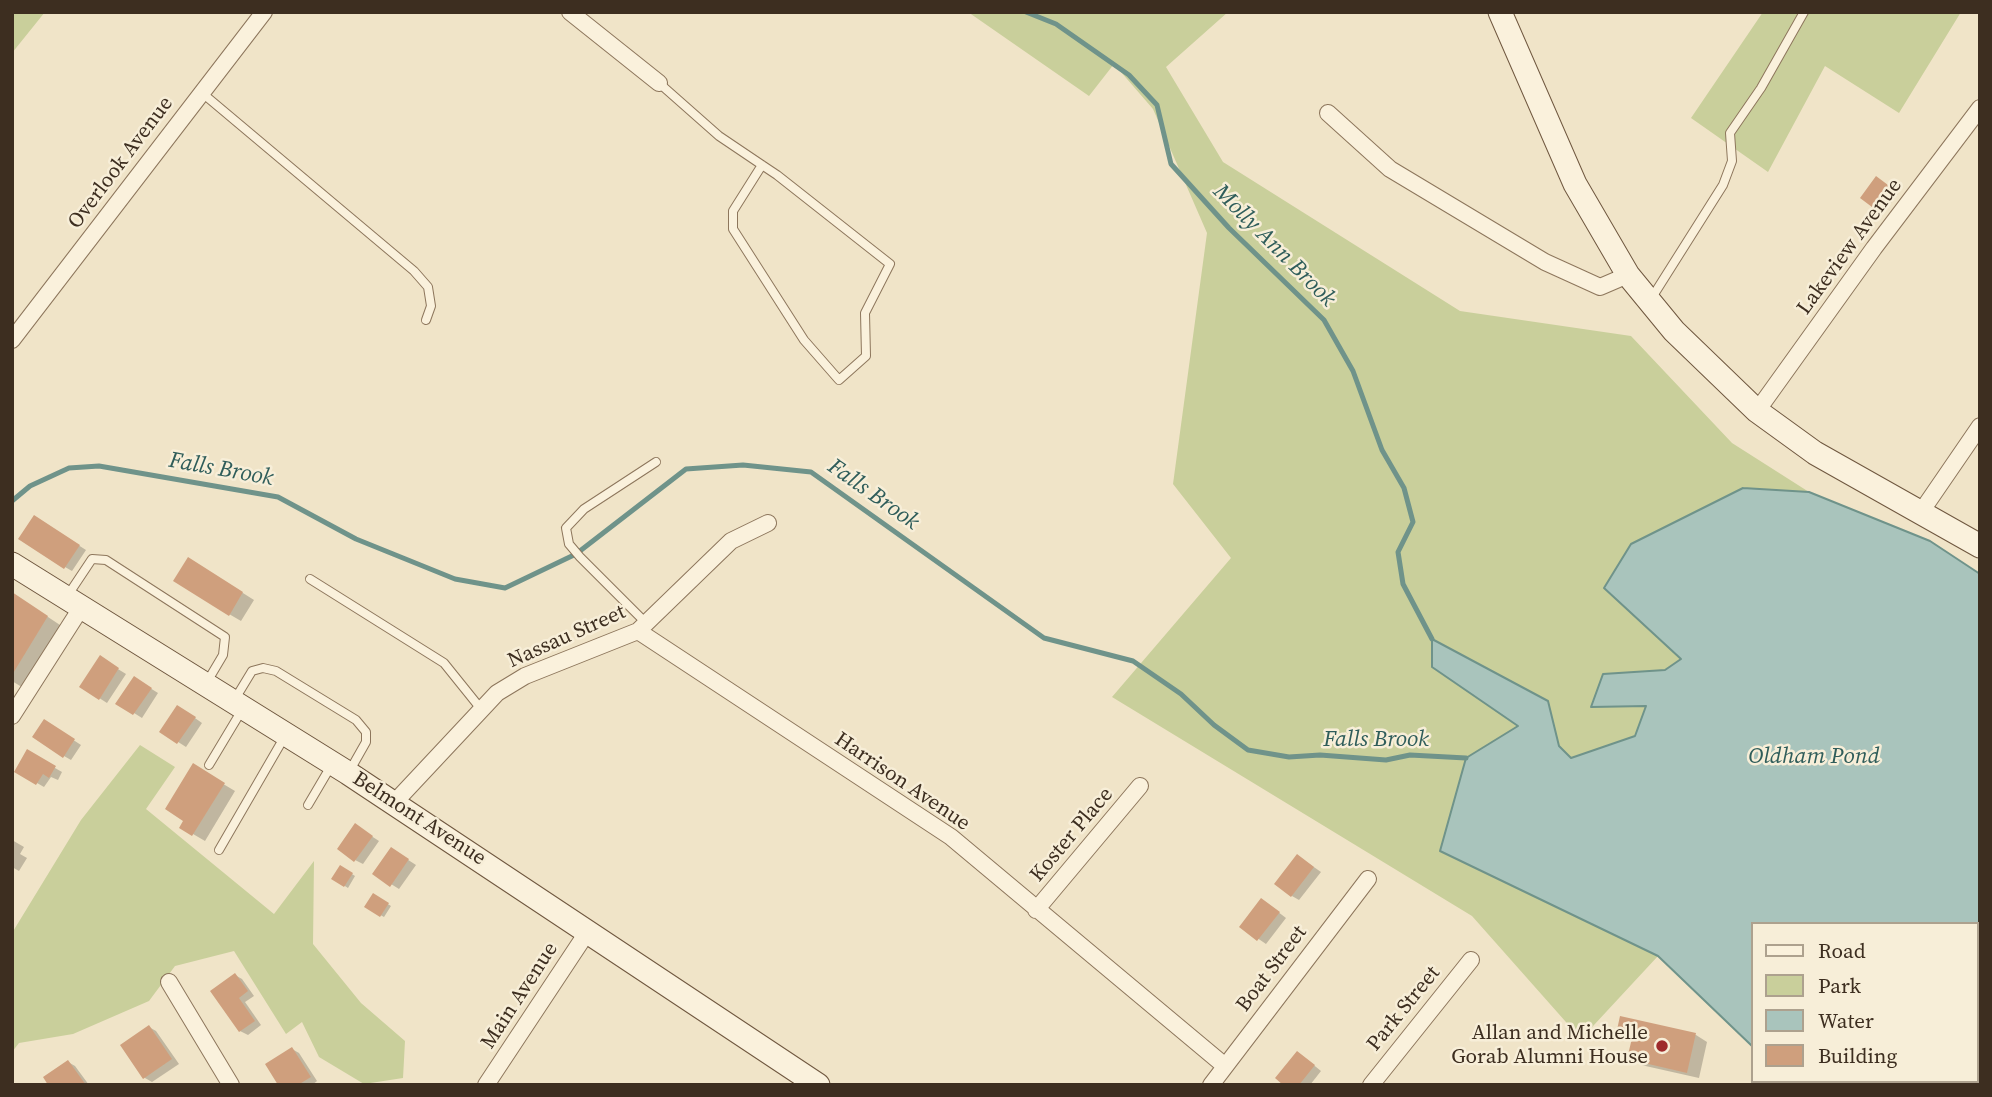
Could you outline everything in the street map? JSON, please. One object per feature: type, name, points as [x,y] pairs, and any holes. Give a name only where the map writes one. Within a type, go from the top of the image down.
[{"type":"main road","points":[[1500,12],[1575,184],[1628,275],[1674,331],[1757,411],[1815,453],[1980,546]]},
{"type":"main road","name":"Belmont Avenue","points":[[12,564],[340,768],[818,1085]]},
{"type":"street","name":"Overlook Avenue","points":[[12,340],[264,12]]},
{"type":"street","points":[[570,12],[659,82]]},
{"type":"street","name":"Lakeview Avenue","points":[[1757,411],[1874,248],[1980,108]]},
{"type":"street","points":[[1328,113],[1390,169],[1545,262],[1600,287],[1628,275]]},
{"type":"street","points":[[1921,512],[1980,426]]},
{"type":"street","name":"Nassau Street","points":[[394,803],[497,693],[525,676],[642,627],[731,541],[768,523]]},
{"type":"street","points":[[12,716],[74,603]]},
{"type":"street","name":"Harrison Avenue","points":[[642,627],[876,790],[930,821],[1225,1066]]},
{"type":"street","name":"Koster Place","points":[[1036,910],[1140,786]]},
{"type":"street","name":"Boat Street","points":[[1211,1085],[1368,879]]},
{"type":"street","name":"Main Avenue","points":[[486,1085],[588,930]]},
{"type":"street","name":"Park Street","points":[[1371,1085],[1471,960]]},
{"type":"street","points":[[169,982],[231,1085]]},
{"type":"lane","points":[[1649,301],[1723,185],[1732,161],[1730,133],[1761,88],[1804,12]]},
{"type":"lane","points":[[659,82],[719,136],[762,165],[890,264],[865,313],[866,356],[839,380],[804,340],[733,229],[733,211],[762,165]]},
{"type":"lane","points":[[201,92],[414,271],[428,287],[431,306],[426,320]]},
{"type":"lane","points":[[642,627],[569,544],[566,528],[584,509],[656,462]]},
{"type":"lane","points":[[74,603],[92,559],[106,560],[225,637],[223,655],[206,684]]},
{"type":"lane","points":[[310,579],[444,663],[481,709]]},
{"type":"lane","points":[[209,765],[252,671],[263,667],[276,671],[356,720],[366,732],[366,742],[308,805]]},
{"type":"lane","points":[[219,850],[286,734]]},
{"type":"green space","points":[[12,12],[45,12],[12,53]]},
{"type":"green space","points":[[968,12],[1228,12],[1166,67],[1223,162],[1460,311],[1631,336],[1732,443],[1809,492],[1743,488],[1605,588],[1681,659],[1666,670],[1603,674],[1647,706],[1636,736],[1571,758],[1559,746],[1548,701],[1433,639],[1432,667],[1518,726],[1440,851],[1658,956],[1581,1039],[1472,916],[1112,697],[1231,558],[1173,484],[1207,233],[1153,109],[1114,64],[1089,96]]},
{"type":"green space","points":[[1763,12],[1961,12],[1899,113],[1825,66],[1768,172],[1691,118]]},
{"type":"green space","points":[[140,745],[175,767],[146,809],[274,914],[314,861],[313,944],[361,1003],[405,1041],[403,1078],[364,1084],[319,1057],[302,1022],[286,1034],[234,951],[175,966],[149,1001],[73,1034],[19,1043],[12,1052],[12,933],[81,820]]},
{"type":"water","name":"Oldham Pond","points":[[1743,488],[1809,492],[1930,541],[1980,574],[1980,1085],[1780,1083],[1978,1083],[1978,922],[1750,922],[1750,1044],[1658,956],[1440,851],[1466,758],[1518,726],[1432,667],[1432,639],[1548,701],[1559,746],[1571,758],[1635,736],[1646,706],[1591,707],[1603,674],[1665,670],[1681,659],[1604,588],[1631,544]]},
{"type":"building","points":[[1876,176],[1892,188],[1876,210],[1860,198]]},
{"type":"building","points":[[34,515],[80,545],[64,569],[18,539]]},
{"type":"building","points":[[188,557],[243,592],[229,616],[173,581]]},
{"type":"building","points":[[12,592],[48,616],[12,675]]},
{"type":"building","points":[[100,655],[119,668],[99,700],[79,687]]},
{"type":"building","points":[[134,676],[152,688],[133,715],[115,704]]},
{"type":"building","points":[[177,705],[196,717],[177,744],[159,732]]},
{"type":"building","points":[[44,719],[75,739],[63,758],[32,737]]},
{"type":"building","points":[[27,749],[56,766],[49,778],[43,774],[36,785],[14,772]]},
{"type":"building","points":[[193,763],[225,783],[192,836],[179,828],[183,821],[165,809]]},
{"type":"building","points":[[355,823],[373,836],[354,862],[337,849]]},
{"type":"building","points":[[391,847],[409,859],[390,887],[372,874]]},
{"type":"building","points":[[1297,854],[1314,867],[1291,897],[1274,884]]},
{"type":"building","points":[[340,865],[353,873],[344,887],[331,879]]},
{"type":"building","points":[[373,893],[389,903],[380,917],[364,907]]},
{"type":"building","points":[[1261,898],[1280,912],[1257,941],[1239,927]]},
{"type":"building","points":[[235,973],[248,991],[239,998],[255,1021],[239,1032],[210,991]]},
{"type":"building","name":"Allan and Michelle Gorab Alumni House","points":[[1620,1016],[1696,1033],[1687,1073],[1627,1059],[1633,1034],[1617,1030]]},
{"type":"building","points":[[149,1025],[172,1059],[143,1079],[120,1045]]},
{"type":"building","points":[[292,1047],[311,1077],[298,1085],[278,1085],[265,1064]]},
{"type":"building","points":[[1297,1051],[1315,1065],[1299,1085],[1283,1085],[1275,1078]]},
{"type":"building","points":[[68,1060],[86,1085],[48,1085],[43,1077]]},
{"type":"waterway","name":"Molly Ann Brook","points":[[1026,12],[1056,24],[1129,75],[1157,105],[1171,164],[1229,228],[1324,320],[1353,371],[1382,450],[1404,488],[1413,522],[1398,552],[1403,584],[1432,639]]},
{"type":"waterway","name":"Falls Brook","points":[[12,501],[30,486],[69,468],[99,466],[278,497],[356,539],[455,579],[505,588],[576,554],[686,469],[743,465],[811,472],[1044,638],[1133,661],[1181,694],[1214,725],[1248,750],[1289,757],[1320,755],[1386,760],[1410,755],[1466,758]]},
{"type":"place","name":"Allan and Michelle Gorab Alumni House","points":[[1662,1046]]}]
